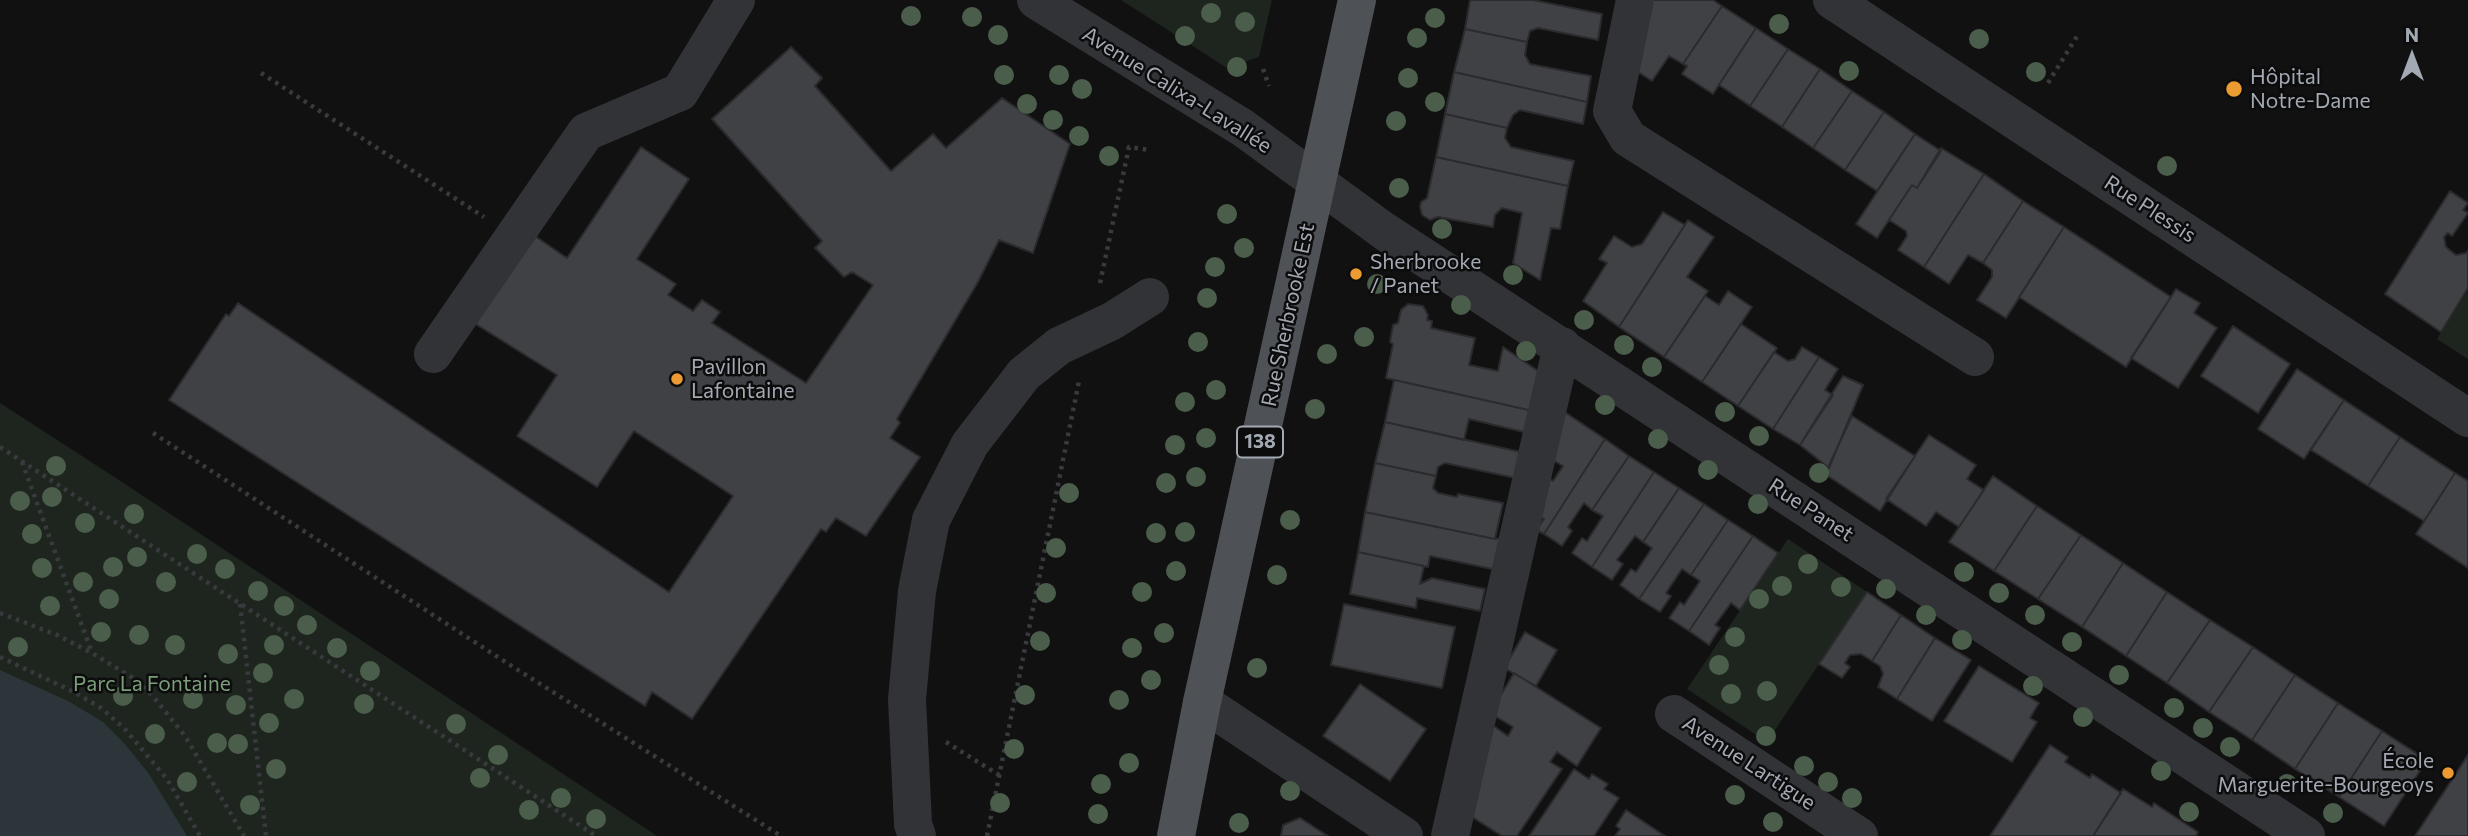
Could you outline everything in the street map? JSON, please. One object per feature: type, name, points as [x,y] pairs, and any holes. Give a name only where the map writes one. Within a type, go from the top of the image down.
[{"type":"main road","name":"Rue Sherbrooke Est","points":[[1176,836],[1202,702],[1357,0]]},
{"type":"street","points":[[433,354],[586,132],[680,92],[736,0]]},
{"type":"street","name":"Avenue Calixa-Lavallée","points":[[1036,0],[1242,128],[1317,181]]},
{"type":"street","points":[[1635,0],[1612,110],[1628,138],[1975,357]]},
{"type":"street","name":"Rue Plessis","points":[[1832,0],[2468,418]]},
{"type":"street","name":"Rue Panet","points":[[1317,181],[1384,230],[2306,836]]},
{"type":"street","points":[[917,836],[913,824],[907,699],[917,591],[931,520],[970,444],[1024,374],[1059,346],[1112,321],[1150,298]]},
{"type":"street","points":[[1450,836],[1562,346]]},
{"type":"street","points":[[1202,702],[1404,836]]},
{"type":"street","name":"Avenue Lartigue","points":[[1674,714],[1859,836]]},
{"type":"path","points":[[2048,83],[2079,33]]},
{"type":"path","points":[[1264,69],[1269,86]]},
{"type":"path","points":[[261,73],[489,221]]},
{"type":"path","points":[[987,836],[1129,147],[1149,150]]},
{"type":"path","points":[[153,433],[507,663],[781,836]]},
{"type":"path","points":[[0,447],[596,836]]},
{"type":"path","points":[[22,461],[92,653]]},
{"type":"path","points":[[240,604],[266,836]]},
{"type":"path","points":[[0,613],[57,635],[132,678],[167,711],[197,755],[244,836]]},
{"type":"path","points":[[0,657],[102,708],[124,728],[167,779],[200,836]]},
{"type":"path","points":[[939,738],[999,775]]},
{"type":"green space","points":[[1121,0],[1272,0],[1259,57],[1227,68]]},
{"type":"green space","points":[[2468,291],[2468,359],[2437,339]]},
{"type":"green space","name":"Parc La Fontaine","points":[[0,403],[119,480],[657,836],[0,836]]},
{"type":"green space","points":[[1788,539],[1867,592],[1767,742],[1687,689]]},
{"type":"shaded area","points":[[0,670],[70,702],[103,722],[149,774],[187,836],[0,836]]},
{"type":"building","points":[[1470,0],[1533,0],[1602,14],[1598,40],[1538,28],[1530,31],[1527,42],[1465,29]]},
{"type":"building","points":[[1651,0],[1713,0],[1722,6],[1683,64],[1669,56],[1652,81],[1635,70]]},
{"type":"building","points":[[1722,6],[1756,28],[1713,94],[1682,74],[1687,66],[1683,64]]},
{"type":"building","points":[[1756,28],[1788,49],[1750,106],[1719,85]]},
{"type":"building","points":[[1465,29],[1527,42],[1525,55],[1530,64],[1591,76],[1587,102],[1454,72]]},
{"type":"building","name":"Pavillon Lafontaine","points":[[791,47],[822,78],[815,86],[891,171],[933,134],[946,148],[1002,98],[1070,144],[1033,253],[999,240],[978,282],[897,419],[900,423],[890,438],[920,457],[866,536],[836,518],[826,532],[821,529],[692,719],[652,692],[645,706],[169,400],[226,314],[229,316],[238,303],[669,592],[733,496],[634,431],[597,487],[517,436],[557,375],[474,323],[532,234],[567,258],[641,147],[689,179],[637,259],[676,284],[668,295],[693,311],[702,300],[720,312],[712,323],[806,383],[873,285],[852,272],[844,277],[815,248],[822,241],[712,119]]},
{"type":"building","points":[[1788,49],[1820,69],[1782,127],[1750,106]]},
{"type":"building","points":[[1820,69],[1852,91],[1813,148],[1782,127]]},
{"type":"building","points":[[1454,72],[1587,102],[1583,124],[1520,110],[1513,115],[1507,128],[1445,114]]},
{"type":"building","points":[[1852,91],[1884,112],[1845,170],[1813,148]]},
{"type":"building","points":[[1884,112],[1915,134],[1877,191],[1845,170]]},
{"type":"building","points":[[1445,114],[1507,128],[1505,138],[1511,147],[1574,161],[1568,186],[1436,157]]},
{"type":"building","points":[[1915,134],[1941,151],[1917,188],[1912,185],[1877,238],[1856,224]]},
{"type":"building","points":[[1941,148],[1984,174],[1924,267],[1898,250],[1907,236],[1906,231],[1889,220],[1912,185],[1917,188]]},
{"type":"building","points":[[1436,157],[1568,186],[1560,229],[1551,228],[1540,280],[1513,263],[1522,213],[1502,208],[1495,215],[1493,227],[1438,217],[1430,220],[1422,215],[1421,202],[1427,198]]},
{"type":"building","points":[[1984,174],[2023,201],[1983,263],[1968,255],[1949,284],[1924,267]]},
{"type":"building","points":[[2450,191],[2468,203],[2463,210],[2468,213],[2452,236],[2448,233],[2444,237],[2446,247],[2456,255],[2468,251],[2468,288],[2441,332],[2385,294]]},
{"type":"building","points":[[2023,201],[2064,227],[2006,318],[1977,300],[1992,277],[1992,270],[1983,263]]},
{"type":"building","points":[[1663,212],[1685,225],[1619,327],[1583,301],[1607,263],[1599,259],[1614,236],[1632,247],[1642,244]]},
{"type":"building","points":[[1688,220],[1714,237],[1687,277],[1708,291],[1664,357],[1619,327]]},
{"type":"building","points":[[2064,227],[2171,297],[2126,367],[2019,297]]},
{"type":"building","points":[[2176,289],[2200,303],[2194,313],[2217,328],[2178,388],[2131,358]]},
{"type":"building","points":[[1728,291],[1752,307],[1702,382],[1664,357],[1705,296],[1719,305]]},
{"type":"building","points":[[1408,304],[1423,306],[1428,315],[1427,320],[1432,321],[1431,328],[1475,338],[1469,365],[1498,371],[1503,347],[1541,373],[1533,411],[1386,378],[1393,344],[1390,342],[1393,325],[1398,323],[1401,310]]},
{"type":"building","points":[[1741,324],[1777,348],[1738,406],[1702,382]]},
{"type":"building","points":[[2233,326],[2290,364],[2258,413],[2201,376]]},
{"type":"building","points":[[1802,347],[1819,357],[1773,429],[1738,406],[1774,352],[1788,361],[1795,359]]},
{"type":"building","points":[[1819,357],[1838,369],[1825,390],[1833,395],[1800,445],[1773,429]]},
{"type":"building","points":[[2297,369],[2344,400],[2304,459],[2258,429]]},
{"type":"building","points":[[1843,376],[1863,385],[1829,468],[1800,445]]},
{"type":"building","points":[[1394,380],[1533,411],[1528,433],[1469,419],[1464,440],[1385,422]]},
{"type":"building","points":[[2344,400],[2400,437],[2368,486],[2311,450]]},
{"type":"building","points":[[1560,409],[1605,439],[1544,534],[1536,530],[1544,519],[1537,515],[1545,476],[1553,481],[1563,466],[1549,458]]},
{"type":"building","points":[[1852,416],[1915,456],[1880,511],[1825,474]]},
{"type":"building","points":[[1385,422],[1521,452],[1515,478],[1445,463],[1438,467],[1436,476],[1375,463]]},
{"type":"building","points":[[1929,435],[1976,465],[1967,479],[1984,490],[1959,527],[1936,512],[1926,526],[1886,499]]},
{"type":"building","points":[[2400,437],[2455,473],[2424,521],[2368,486]]},
{"type":"building","points":[[1605,439],[1629,456],[1592,510],[1584,503],[1568,527],[1572,531],[1562,546],[1544,534]]},
{"type":"building","points":[[1629,456],[1654,472],[1592,567],[1572,553],[1582,538],[1587,541],[1603,516],[1592,510]]},
{"type":"building","points":[[1375,463],[1436,476],[1433,488],[1438,493],[1503,503],[1495,539],[1365,512]]},
{"type":"building","points":[[1654,472],[1679,488],[1643,542],[1635,536],[1617,560],[1623,564],[1612,580],[1592,567]]},
{"type":"building","points":[[2455,473],[2468,481],[2468,568],[2416,534]]},
{"type":"building","points":[[1993,476],[2037,506],[1994,571],[1949,542]]},
{"type":"building","points":[[1679,488],[1704,504],[1639,599],[1620,585],[1631,569],[1636,572],[1652,548],[1643,542]]},
{"type":"building","points":[[1704,504],[1728,520],[1691,575],[1682,569],[1666,593],[1671,596],[1660,612],[1639,599]]},
{"type":"building","points":[[2037,506],[2081,535],[2038,599],[1994,571]]},
{"type":"building","points":[[1365,512],[1495,539],[1504,538],[1497,570],[1430,556],[1428,567],[1358,552]]},
{"type":"building","points":[[1728,520],[1753,536],[1689,631],[1669,618],[1680,602],[1684,605],[1700,581],[1691,575]]},
{"type":"building","points":[[2081,535],[2123,563],[2082,627],[2038,599]]},
{"type":"building","points":[[1753,536],[1778,553],[1740,610],[1731,603],[1715,625],[1720,628],[1709,645],[1689,631]]},
{"type":"building","points":[[1358,552],[1424,566],[1420,584],[1432,578],[1485,589],[1480,611],[1417,598],[1416,608],[1350,594]]},
{"type":"building","points":[[2123,563],[2167,592],[2126,656],[2082,627]]},
{"type":"building","points":[[1867,592],[1901,615],[1872,661],[1861,654],[1850,655],[1845,663],[1850,667],[1842,678],[1819,664]]},
{"type":"building","points":[[2167,592],[2210,620],[2167,683],[2126,656]]},
{"type":"building","points":[[1344,604],[1455,627],[1442,688],[1331,665]]},
{"type":"building","points":[[1901,615],[1935,638],[1897,699],[1878,687],[1883,674],[1880,666],[1872,661]]},
{"type":"building","points":[[2210,620],[2253,647],[2209,712],[2167,683]]},
{"type":"building","points":[[1525,632],[1557,650],[1536,686],[1504,668]]},
{"type":"building","points":[[1935,638],[1971,660],[1932,721],[1897,699]]},
{"type":"building","points":[[2253,647],[2295,675],[2252,740],[2209,712]]},
{"type":"building","points":[[1979,666],[2039,703],[2030,718],[2037,722],[2012,762],[1944,721]]},
{"type":"building","points":[[1514,673],[1601,728],[1577,766],[1557,752],[1550,762],[1562,769],[1517,836],[1502,836],[1469,815],[1491,724],[1508,736],[1513,727],[1490,713]]},
{"type":"building","points":[[2295,675],[2338,703],[2295,769],[2252,740]]},
{"type":"building","points":[[1360,684],[1426,729],[1390,781],[1323,736]]},
{"type":"building","points":[[2338,703],[2382,731],[2339,797],[2295,769]]},
{"type":"building","points":[[2382,731],[2427,760],[2384,826],[2339,797]]},
{"type":"building","points":[[2050,745],[2068,757],[2065,762],[2090,778],[2092,774],[2121,793],[2093,836],[1990,836]]},
{"type":"building","points":[[2468,755],[2468,836],[2415,836]]},
{"type":"building","points":[[1574,769],[1589,779],[1592,774],[1608,784],[1604,789],[1619,798],[1594,836],[1529,836]]},
{"type":"building","points":[[2123,789],[2152,807],[2154,803],[2198,832],[2196,836],[2093,836]]},
{"type":"building","points":[[1626,810],[1665,836],[1615,836],[1620,829],[1616,826]]},
{"type":"building","points":[[1300,818],[1328,836],[1281,836],[1283,825]]},
{"type":"place","name":"Hôpital Notre-Dame","points":[[2234,89]]},
{"type":"place","name":"Sherbrooke / Panet","points":[[1356,274]]},
{"type":"place","name":"Pavillon Lafontaine","points":[[677,379]]},
{"type":"place","name":"École Marguerite-Bourgeoys","points":[[2448,773]]}]
